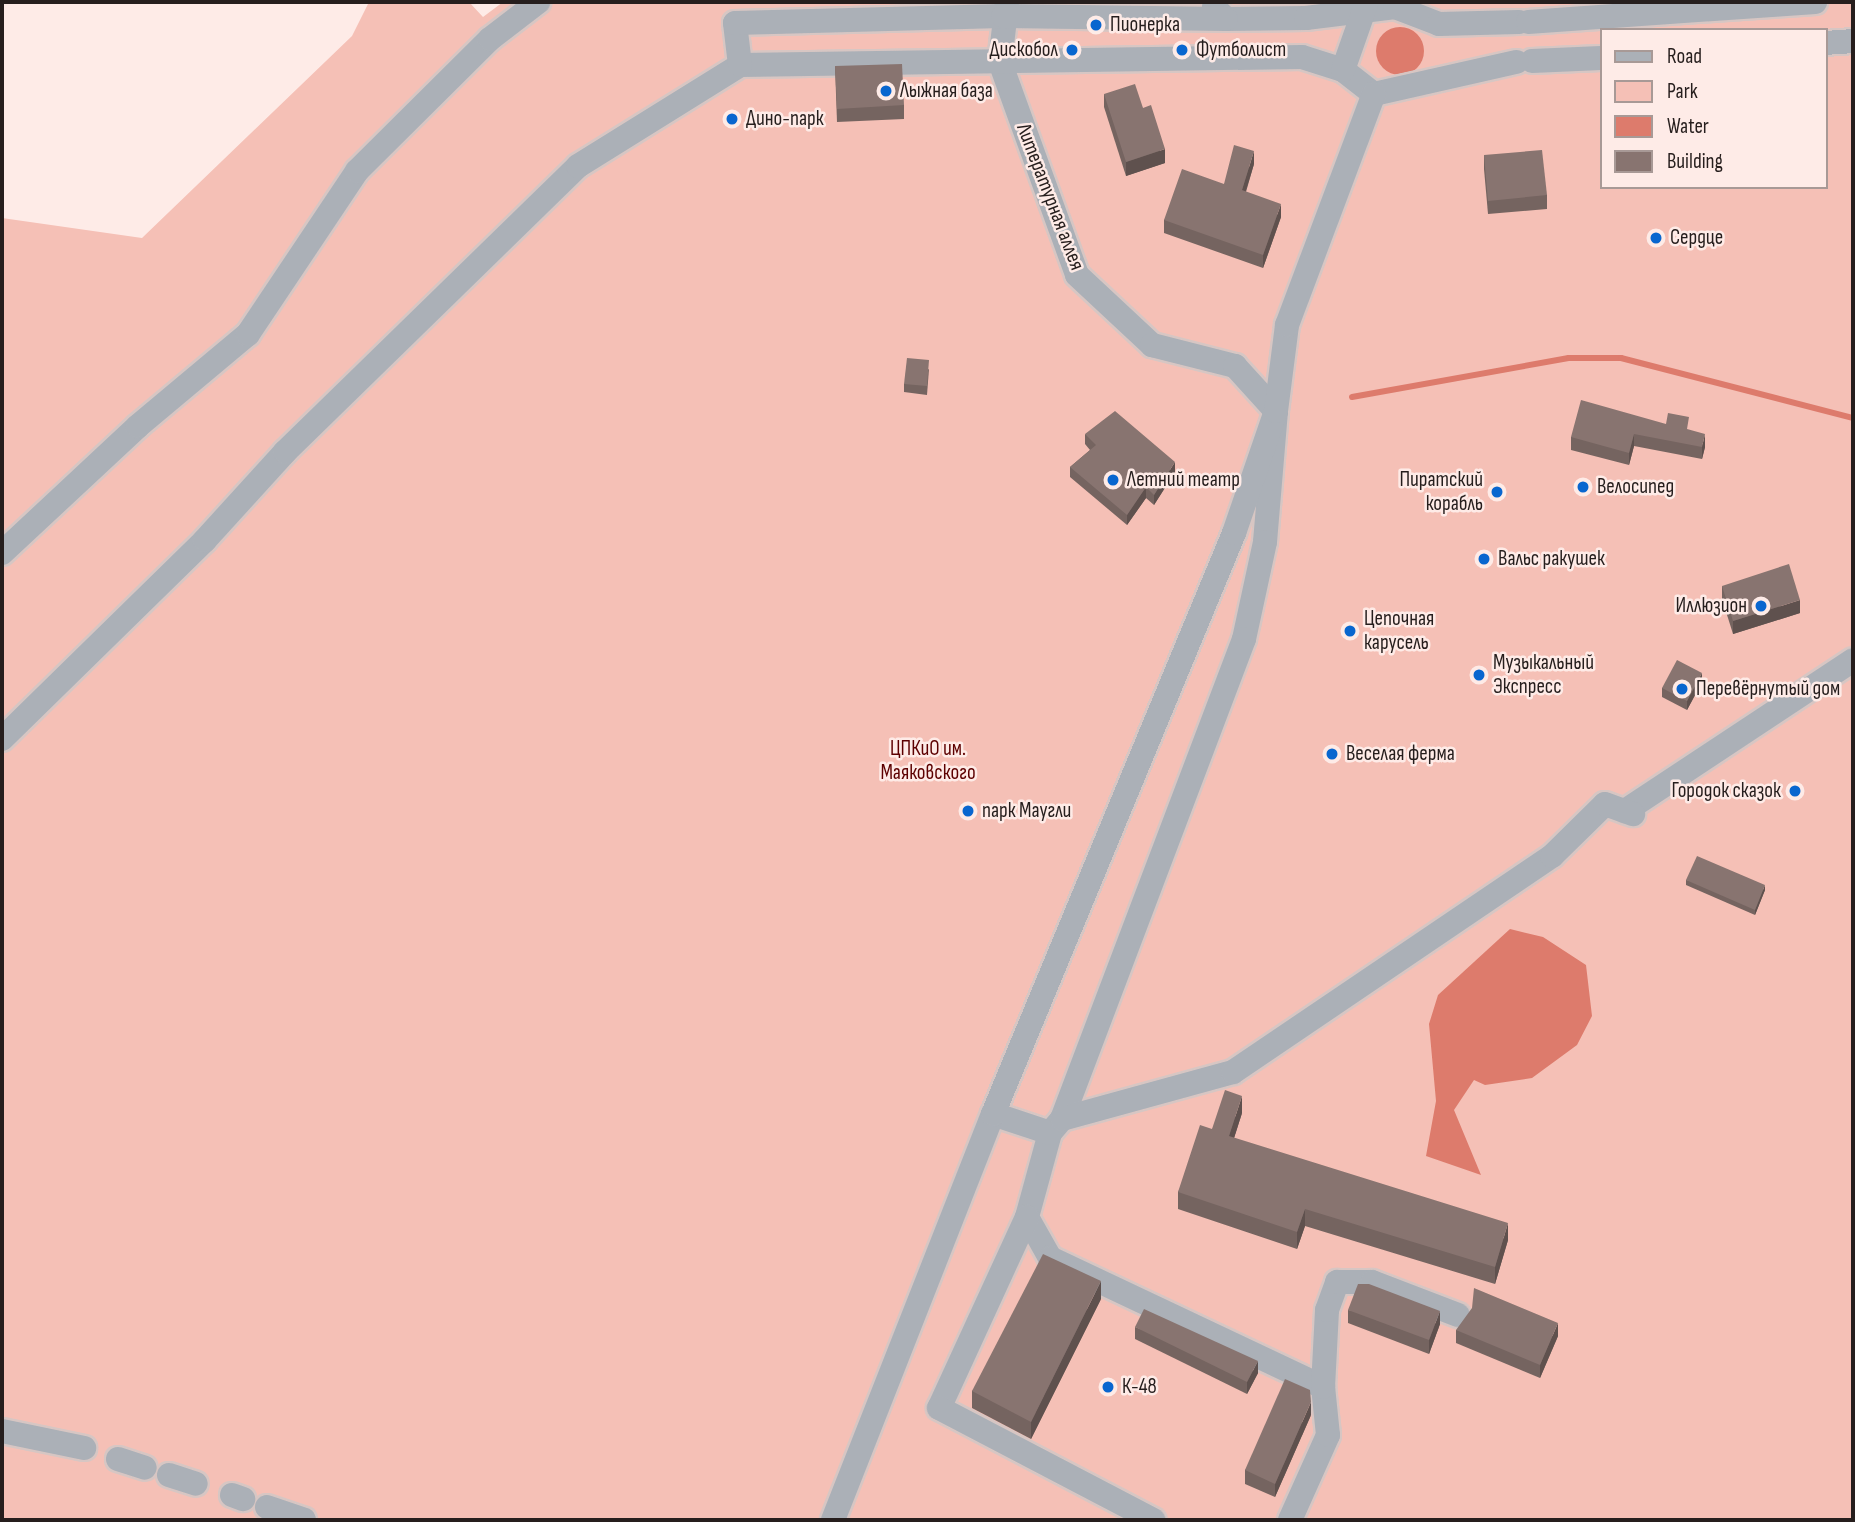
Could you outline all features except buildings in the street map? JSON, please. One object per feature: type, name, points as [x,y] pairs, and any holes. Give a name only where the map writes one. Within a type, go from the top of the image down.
[{"type":"street","points":[[2,553],[138,426],[248,334],[356,171],[490,39],[538,2]]},
{"type":"street","points":[[740,65],[735,23],[1005,9],[1217,10],[1365,7],[1395,7],[1523,22],[1815,2]]},
{"type":"street","points":[[1343,70],[1365,7]]},
{"type":"street","name":"Литературная аллея","points":[[1005,9],[1000,62],[1077,275],[1152,345],[1235,366],[1276,411]]},
{"type":"street","points":[[1827,43],[1853,41]]},
{"type":"street","points":[[2,739],[205,540],[285,452],[578,166],[740,65],[1302,57],[1343,70],[1374,94],[1524,62],[1600,58]]},
{"type":"street","points":[[1153,1520],[939,1408],[1027,1217],[1056,1126],[1244,639],[1265,542],[1276,411],[1287,325],[1374,94]]},
{"type":"street","points":[[833,1520],[993,1114],[1234,533],[1276,411]]},
{"type":"street","points":[[993,1114],[1056,1126],[1233,1072],[1552,856],[1605,804],[1629,812],[1853,660]]},
{"type":"street","points":[[1027,1217],[1050,1258],[1323,1387]]},
{"type":"street","points":[[1290,1520],[1328,1435],[1323,1387],[1327,1310],[1336,1282],[1372,1282],[1458,1315]]},
{"type":"street","points":[[2,1431],[84,1448]]},
{"type":"street","points":[[118,1459],[145,1468]]},
{"type":"street","points":[[169,1475],[196,1484]]},
{"type":"street","points":[[267,1507],[304,1520]]},
{"type":"green space","name":"ЦПКиО им. Маяковского","points":[[369,2],[469,2],[483,17],[503,2],[1853,2],[1853,1520],[2,1520],[2,218],[142,238],[352,36]]},
{"type":"water","points":[[1400,27],[1417,34],[1424,51],[1417,68],[1400,75],[1383,68],[1376,51],[1383,34]]},
{"type":"water","points":[[1510,929],[1543,937],[1586,965],[1592,1016],[1577,1045],[1532,1078],[1485,1085],[1474,1080],[1454,1110],[1481,1175],[1426,1156],[1436,1101],[1429,1024],[1438,995]]},
{"type":"waterway","points":[[1352,397],[1569,358],[1621,358],[1853,418]]},
{"type":"place","name":"Пионерка","points":[[1096,25]]},
{"type":"place","name":"Дискобол","points":[[1072,50]]},
{"type":"place","name":"Футболист","points":[[1182,50]]},
{"type":"place","name":"Лыжная база","points":[[886,91]]},
{"type":"place","name":"Дино-парк","points":[[732,119]]},
{"type":"place","name":"Сердце","points":[[1656,238]]},
{"type":"place","name":"Летний театр","points":[[1113,480]]},
{"type":"place","name":"Велосипед","points":[[1583,487]]},
{"type":"place","name":"Пиратский корабль","points":[[1497,492]]},
{"type":"place","name":"Вальс ракушек","points":[[1484,559]]},
{"type":"place","name":"Иллюзион","points":[[1761,606]]},
{"type":"place","name":"Цепочная карусель","points":[[1350,631]]},
{"type":"place","name":"Музыкальный Экспресс","points":[[1479,675]]},
{"type":"place","name":"Перевёрнутый дом","points":[[1682,689]]},
{"type":"place","name":"Веселая ферма","points":[[1332,754]]},
{"type":"place","name":"Городок сказок","points":[[1795,791]]},
{"type":"place","name":"парк Маугли","points":[[968,811]]},
{"type":"place","name":"К-48","points":[[1108,1387]]}]
